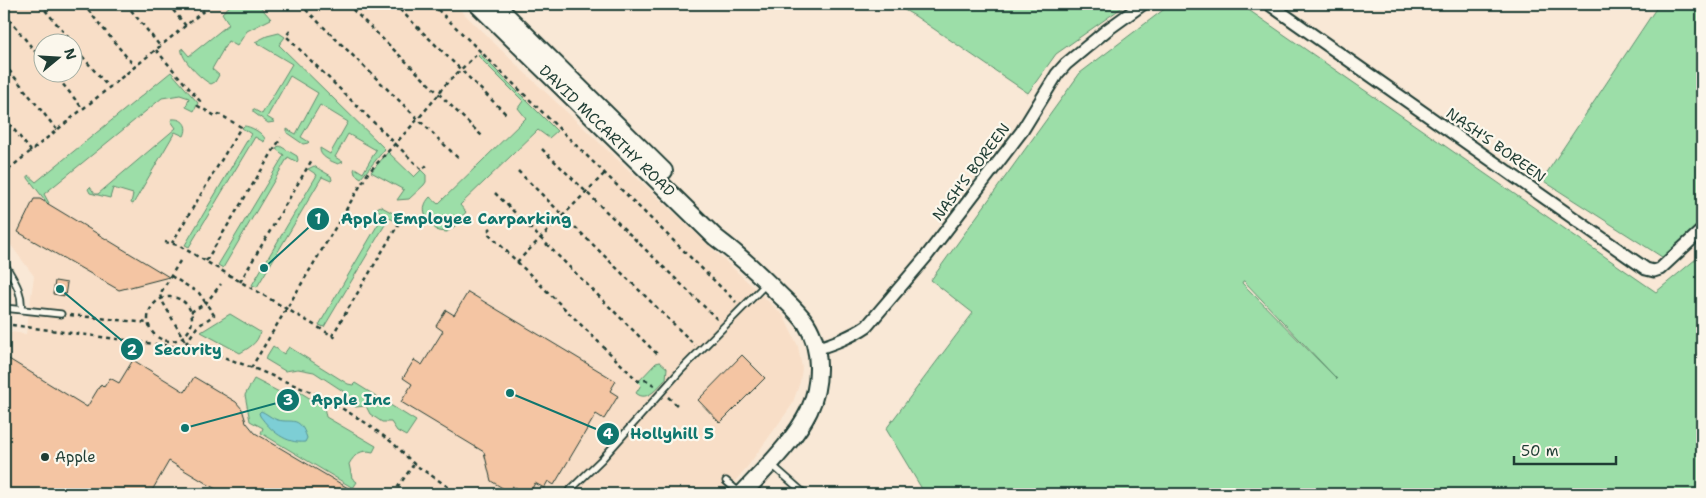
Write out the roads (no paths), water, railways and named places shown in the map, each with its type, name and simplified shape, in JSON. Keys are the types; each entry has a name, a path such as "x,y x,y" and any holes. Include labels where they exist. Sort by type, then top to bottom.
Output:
{"street":[{"name":"DAVID MCCARTHY ROAD","path":"477,4 715,237 739,255 806,323 816,348 818,377 814,399 803,421 770,463 742,494"},
{"name":"DAVID MCCARTHY ROAD","path":"495,4 722,229 739,255"},
{"name":"NASH'S BOREEN","path":"816,348 836,343 856,334 867,326 925,258 1022,131 1057,74 1066,64 1107,30 1143,4"},
{"name":"NASH'S BOREEN","path":"1269,4 1646,269 1654,271 1660,269 1702,230"}],"lane":[{"path":"4,264 20,289 21,310"},
{"path":"566,494 602,459 662,391 767,283"},
{"path":"4,289 4,308 61,314"},
{"path":"770,463 805,494"},
{"path":"726,480 742,494"}],"water":[{"path":"261,411 280,421 294,421 301,425 307,438 305,442 285,439 269,427 260,416 259,413"}],"place":[{"name":"Apple Employee Carparking","path":"264,268"},
{"name":"Security","path":"60,289"},
{"name":"Hollyhill 5","path":"510,393"},
{"name":"Apple Inc","path":"185,428"},
{"name":"Apple","path":"45,457"}]}
